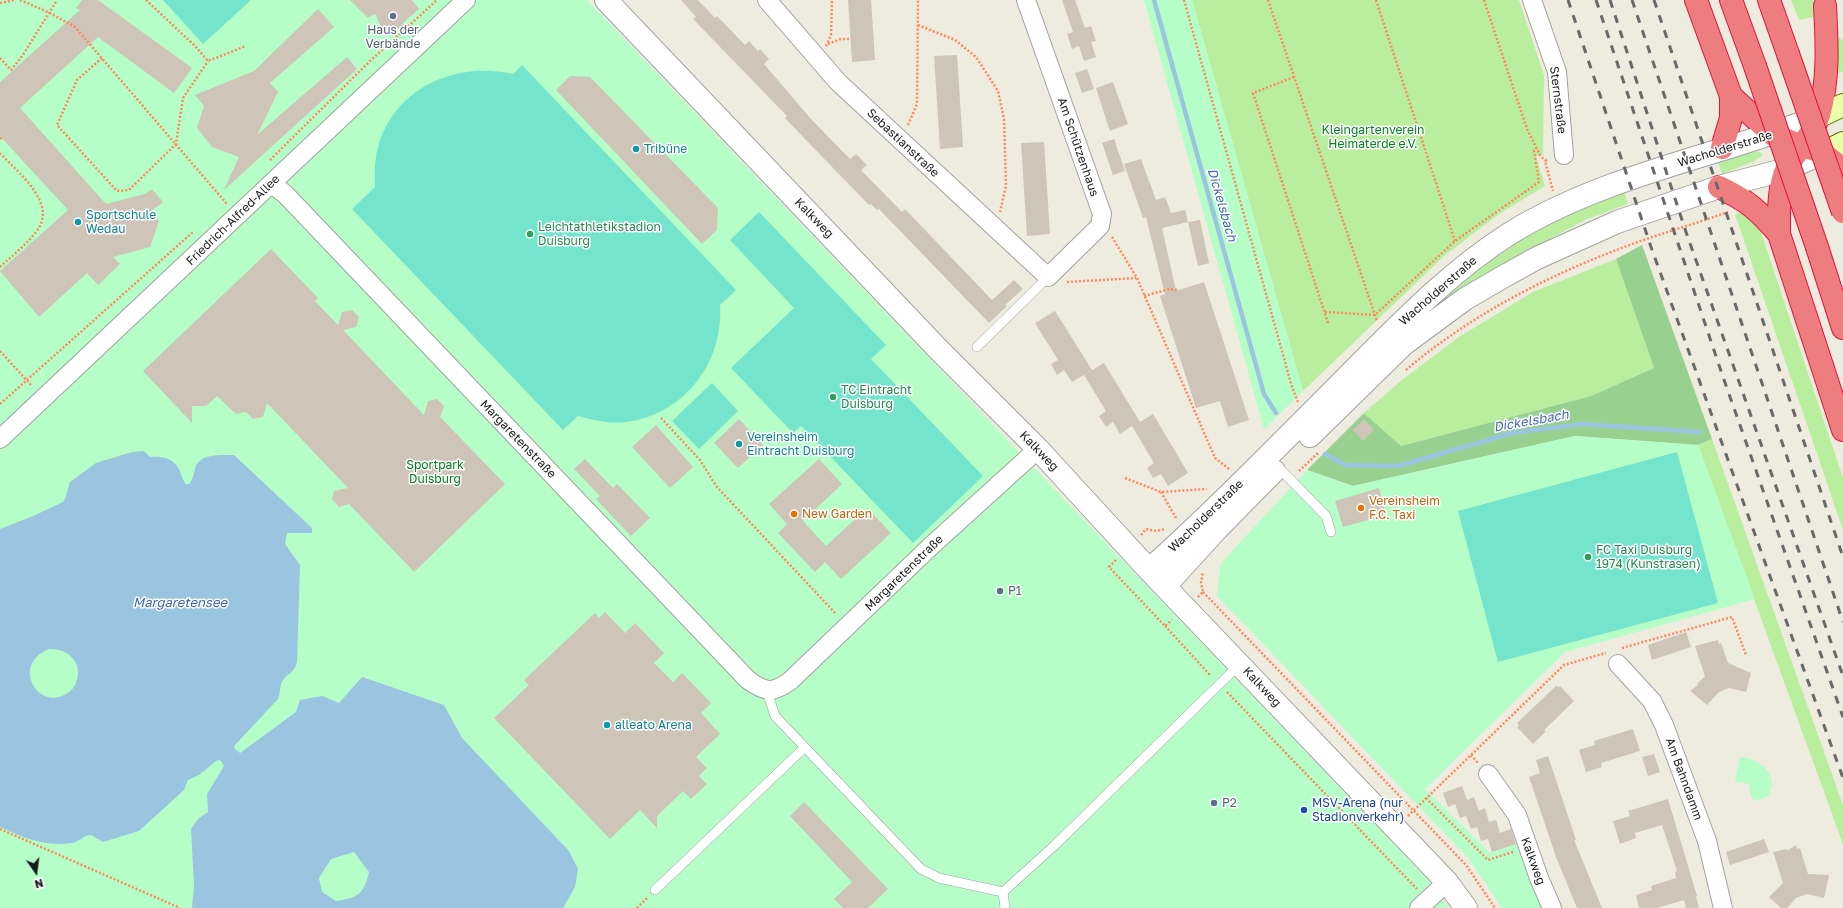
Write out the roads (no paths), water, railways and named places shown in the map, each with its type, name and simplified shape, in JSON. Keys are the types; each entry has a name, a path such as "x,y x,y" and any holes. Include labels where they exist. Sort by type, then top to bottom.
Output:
{"highway":[{"path":"1696,0 1731,96 1731,118 1722,148"},
{"path":"1731,0 1817,247 1843,328"},
{"path":"1769,0 1843,212"},
{"path":"1824,3 1836,26 1843,34"},
{"path":"1824,3 1828,61 1825,88 1818,117 1787,169 1779,210 1779,234 1843,430"},
{"path":"1731,96 1773,135 1823,154 1843,169"},
{"path":"1719,188 1743,199 1761,213 1779,234"}],"main road":[{"name":"Wacholderstraße","path":"1818,117 1843,106"},
{"name":"Wacholderstraße","path":"1823,154 1843,143"}],"street":[{"name":"Friedrich-Alfred-Allee","path":"0,440 43,400 232,210 272,184 466,0"},
{"name":"Kalkweg","path":"606,0 934,344 1038,449 1128,547 1448,882 1466,908"},
{"name":"Sebastianstraße","path":"767,0 822,50 838,82 1048,277"},
{"name":"Am Schützenhaus","path":"1026,0 1102,214 1100,226 1048,277"},
{"name":"Sternstraße","path":"1532,0 1557,72 1564,155"},
{"name":"Wacholderstraße","path":"1150,570 1277,448 1424,300 1465,264 1510,234 1558,207 1620,182 1722,148 1773,135 1818,117"},
{"name":"Wacholderstraße","path":"1165,586 1217,529 1284,474 1404,344 1465,299 1501,278 1559,248 1617,222 1719,188 1787,169 1823,154"},
{"name":"Margaretenstraße","path":"272,184 285,194 748,680 758,688 767,691 779,689 790,681 930,547 1038,449"},
{"name":"Am Bahndamm","path":"1615,655 1652,701 1664,725 1707,841 1724,908"},
{"name":"Kalkweg","path":"1488,774 1517,815 1539,878 1552,908"},
{"path":"1423,904 1448,882"}],"lane":[{"path":"977,347 1048,277"},
{"path":"1284,474 1326,516 1331,532"},
{"path":"1003,892 1055,845 1240,663"},
{"path":"767,691 775,716 920,869 939,878 1003,892"},
{"path":"655,890 804,748"},
{"path":"1003,892 1005,908"}],"water":[{"name":"Margaretensee","path":"144,451 150,457 161,457 172,461 178,468 186,484 191,482 196,466 202,459 218,455 234,455 312,528 312,533 287,533 285,544 300,565 296,666 282,682 278,699 235,745 234,748 240,753 296,712 300,700 322,696 339,703 362,677 444,705 462,738 569,851 578,869 575,887 563,908 192,908 194,885 191,829 198,819 208,812 207,794 224,766 220,760 216,761 199,775 188,780 184,790 139,831 103,842 91,835 72,843 44,843 26,838 0,827 0,529 63,502 70,482 96,463 132,452","holes":["49,649 56,649 68,654 73,658 78,669 76,683 71,691 55,698 46,696 38,691 32,684 30,674 32,665 38,656","354,852 369,872 365,885 359,894 350,898 336,901 322,892 319,878 331,859"]}],"waterway":[{"name":"Dickelsbach","path":"1154,0 1264,394 1276,413"},
{"name":"Dickelsbach","path":"1325,454 1345,465 1398,466 1512,433 1582,424 1700,432"}],"railway":[{"path":"1568,0 1651,247 1843,778"},
{"path":"1596,0 1723,377 1843,717"},
{"path":"1610,0 1686,232 1843,676"},
{"path":"1632,0 1843,622"},
{"path":"1654,0 1843,557"}],"place":[{"name":"Haus der Verbände","path":"393,16"},
{"name":"Tribüne","path":"636,149"},
{"name":"Sportschule Wedau","path":"78,222"},
{"name":"Leichtathletikstadion Duisburg","path":"530,234"},
{"name":"TC Eintracht Duisburg","path":"833,397"},
{"name":"Vereinsheim Eintracht Duisburg","path":"739,444"},
{"name":"Vereinsheim F.C. Taxi","path":"1361,508"},
{"name":"New Garden","path":"794,514"},
{"name":"FC Taxi Duisburg 1974 (Kunstrasen)","path":"1588,557"},
{"name":"P1","path":"1000,591"},
{"name":"alleato Arena","path":"607,725"},
{"name":"P2","path":"1214,803"},
{"name":"MSV-Arena (nur Stadionverkehr)","path":"1304,810"}],"park label":[{"name":"Kleingartenverein Heimaterde e.V.","path":"1373,137"},
{"name":"Sportpark Duisburg","path":"435,472"}]}
